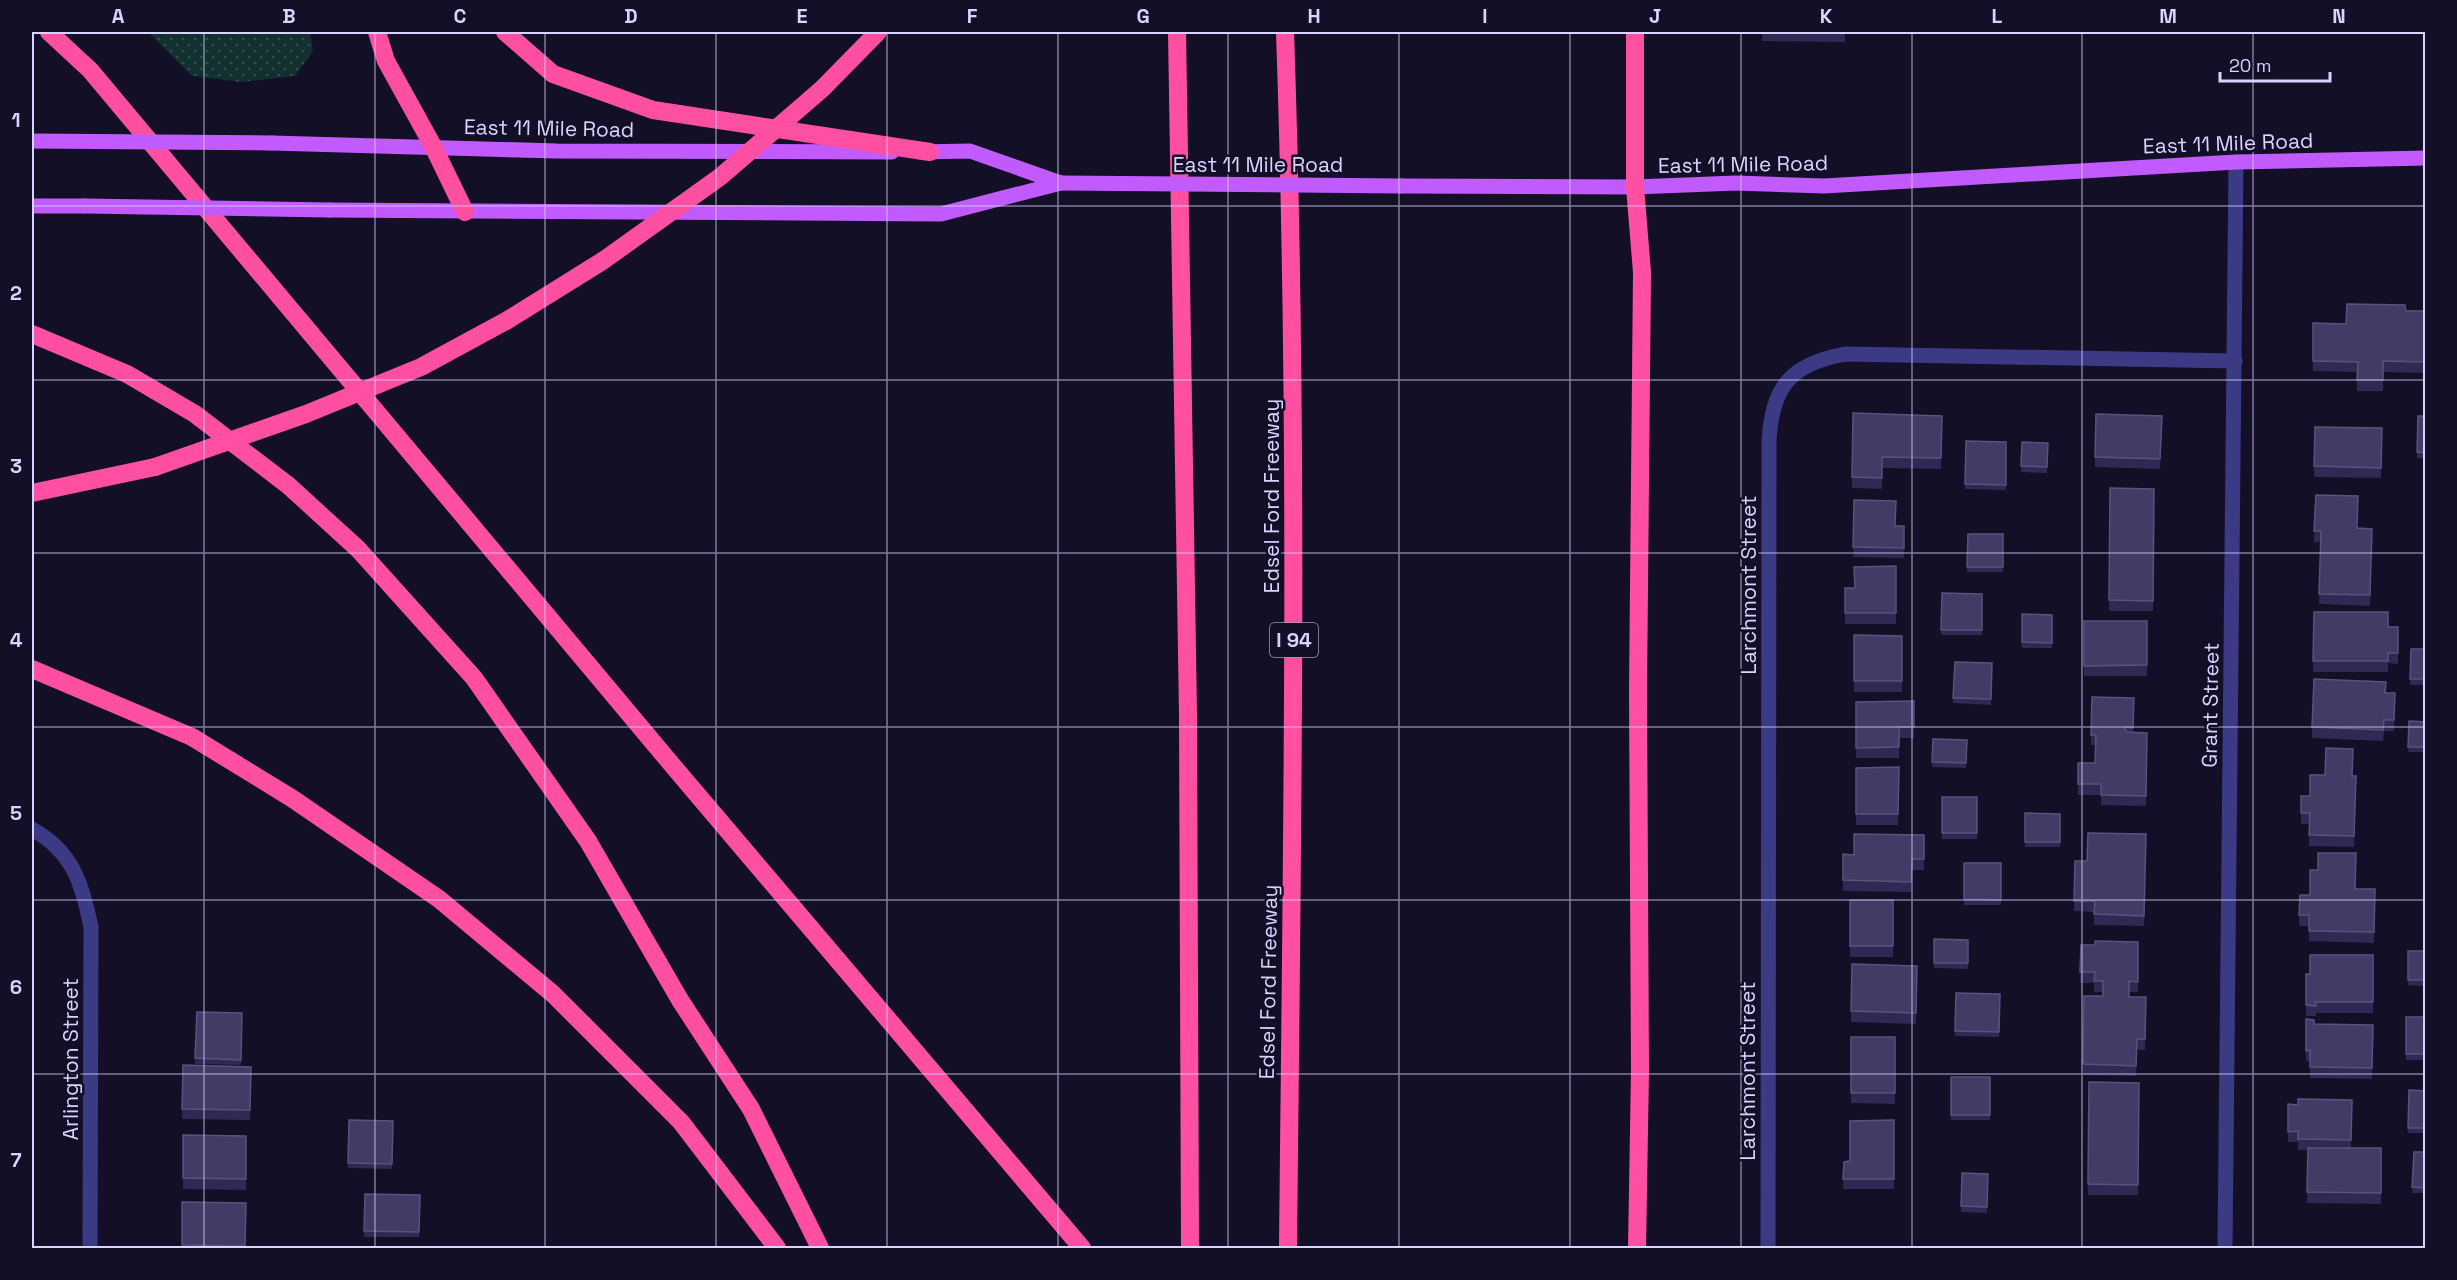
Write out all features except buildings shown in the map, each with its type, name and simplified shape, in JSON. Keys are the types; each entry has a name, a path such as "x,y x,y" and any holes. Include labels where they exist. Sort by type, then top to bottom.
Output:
{"highway":[{"path":"49,32 90,70 673,766 1082,1248"},
{"path":"377,32 386,61 433,146 465,212"},
{"path":"505,32 553,74 653,110 930,153"},
{"path":"32,493 155,467 306,414 410,372 506,321 604,260 720,177 822,88 878,32"},
{"path":"1177,32 1188,714 1191,1248"},
{"name":"Edsel Ford Freeway","path":"1285,32 1292,229 1294,616 1287,1248"},
{"path":"1635,32 1635,187 1642,272 1638,679 1640,1071 1637,1248"},
{"path":"32,334 55,342 136,380 195,414 289,486 358,549 474,678 588,841 680,1000 751,1109 820,1248"},
{"path":"32,669 192,737 293,799 439,899 554,994 681,1122 777,1248"}],"main road":[{"name":"East 11 Mile Road","path":"32,141 433,146 557,151 970,152 1061,183"},
{"name":"East 11 Mile Road","path":"32,206 465,212 941,214 1061,183 1635,187 1736,183 1824,186 2236,162 2426,158"}],"street":[{"name":"Grant Street","path":"2224,1248 2236,162"},
{"name":"Larchmont Street","path":"1768,1248 1769,441 1770,420 1776,398 1789,377 1801,368 1828,357 1845,354 2235,362"},
{"name":"Arlington Street","path":"32,829 50,839 63,853 76,873 84,893 91,927 90,1248"}],"green space":[{"path":"148,32 310,32 313,51 295,76 241,82 192,76"}]}
